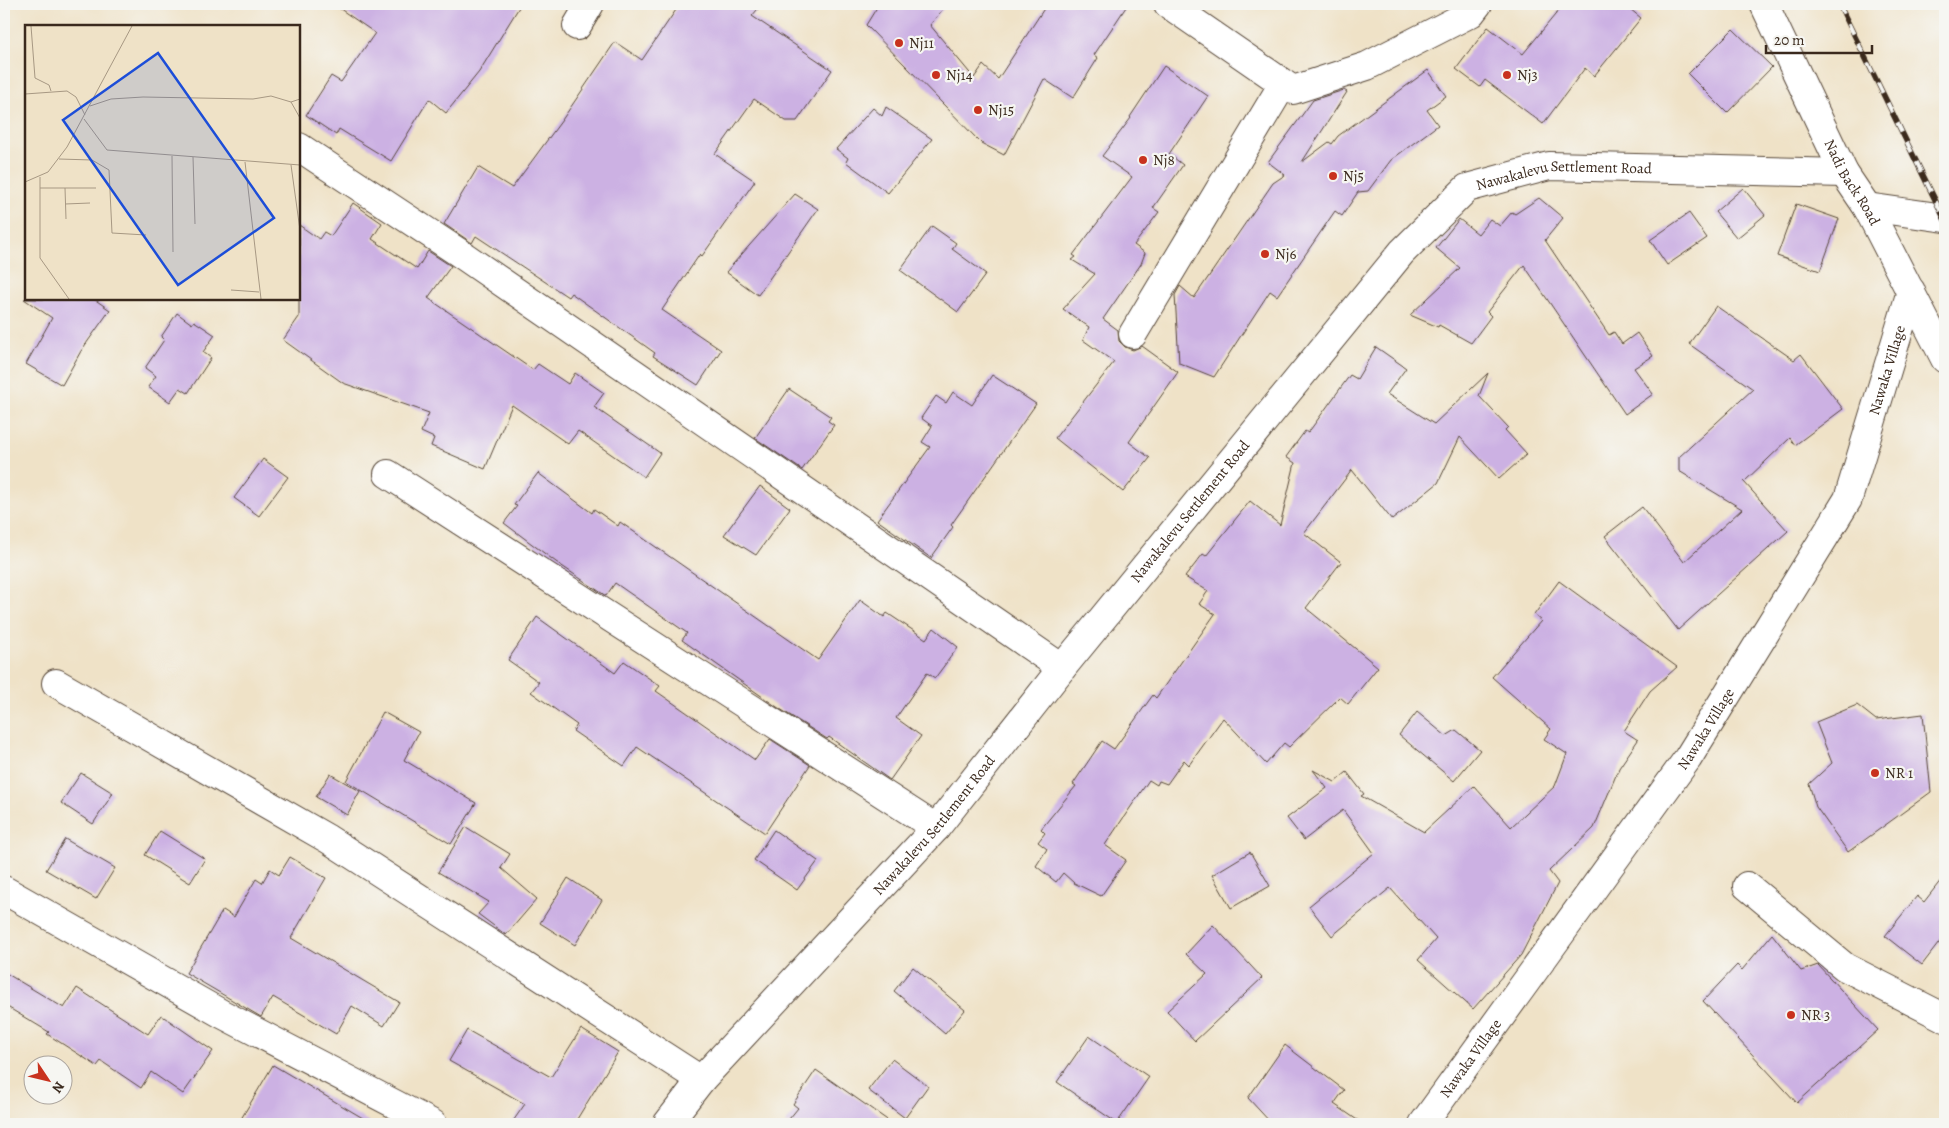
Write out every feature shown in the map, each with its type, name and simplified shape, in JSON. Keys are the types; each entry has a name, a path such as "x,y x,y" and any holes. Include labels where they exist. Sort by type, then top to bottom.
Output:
{"main road":[{"path":"1168,4 1293,90 1367,66 1471,13 1478,4"},
{"name":"Nadi Back Road","path":"1764,4 1844,173 1867,207 1945,359"},
{"path":"1133,334 1283,84"},
{"path":"300,148 458,252 1062,668"},
{"name":"Nawakalevu Settlement Road","path":"667,1124 701,1080 936,828 1062,668 1402,252 1467,188 1549,166 1844,173"},
{"path":"1867,207 1945,218"},
{"name":"Nawaka Village","path":"1423,1124 1688,758 1848,499 1911,291"},
{"path":"388,474 936,828"},
{"path":"56,684 328,839 701,1080"},
{"path":"1747,886 1845,967 1945,1018"},
{"path":"4,890 222,1014 433,1124"}],"building":[{"path":"333,4 521,4 479,72 446,113 429,99 391,161 339,129 336,135 306,115 331,76 341,82 375,33"},
{"path":"680,4 762,4 752,16 832,70 797,121 786,121 754,99 715,154 755,181 702,256 700,254 662,310 721,350 698,385 653,356 655,353 571,293 568,297 476,236 472,243 444,224 478,167 512,188 562,120 615,42 642,60"},
{"path":"879,4 947,4 930,25 974,78 983,65 998,79 1047,4 1128,4 1094,55 1098,58 1073,98 1044,79 1004,155 981,143 866,25"},
{"path":"1564,4 1624,4 1641,18 1594,76 1585,68 1543,124 1485,80 1480,87 1456,69 1488,27 1523,54"},
{"path":"1733,29 1772,67 1727,113 1688,74"},
{"path":"1164,66 1208,96 1169,154 1183,165 1153,208 1159,212 1134,245 1145,253 1141,264 1103,319 1118,330 1119,341 1125,347 1133,350 1142,346 1178,372 1129,442 1150,458 1123,492 1055,438 1114,362 1083,340 1089,327 1063,309 1095,274 1072,260 1076,257 1073,255 1132,177 1102,156 1131,118"},
{"path":"1428,70 1446,96 1427,110 1438,125 1391,160 1368,191 1358,192 1342,216 1335,211 1277,296 1270,291 1214,377 1179,363 1175,295 1180,286 1194,298 1273,183 1285,175 1268,162 1313,100 1344,90 1347,92 1302,162 1329,142 1332,144 1338,136"},
{"path":"886,107 932,139 888,193 846,162 848,158 836,149 873,108 882,116"},
{"path":"1743,188 1765,215 1737,238 1715,212"},
{"path":"795,194 818,209 758,295 726,272"},
{"path":"1539,198 1563,218 1545,240 1609,335 1614,332 1622,344 1637,333 1653,356 1634,368 1653,394 1625,414 1524,265 1487,312 1491,316 1471,343 1439,325 1438,327 1410,315 1460,268 1436,248 1459,219 1478,234 1490,219 1500,226 1512,212 1515,214"},
{"path":"353,203 382,223 372,239 417,269 428,251 451,266 428,298 533,370 538,364 568,384 575,373 604,393 594,407 660,453 644,477 578,431 568,444 512,405 485,469 431,446 434,438 421,432 429,413 343,383 283,340 299,317 300,226 319,239 324,232 331,236"},
{"path":"1796,204 1839,219 1820,271 1777,256"},
{"path":"1689,213 1707,238 1667,265 1650,240"},
{"path":"932,226 956,243 952,249 986,274 958,312 900,270"},
{"path":"25,300 95,300 110,310 81,351 62,385 26,364 52,318"},
{"path":"1716,306 1794,360 1801,354 1843,409 1795,445 1790,438 1744,482 1788,531 1678,630 1605,536 1642,507 1684,562 1742,509 1679,471 1679,457 1753,389 1689,344"},
{"path":"177,313 192,324 194,321 215,335 203,352 211,358 188,393 180,388 170,402 148,387 156,376 145,368 164,340 161,337"},
{"path":"1376,347 1406,368 1387,394 1434,424 1488,373 1479,396 1508,427 1505,430 1527,454 1499,479 1460,437 1438,483 1392,520 1352,470 1304,533 1341,562 1306,608 1378,667 1348,704 1340,697 1289,747 1284,743 1266,764 1223,718 1189,765 1184,760 1167,784 1159,781 1157,785 1149,780 1105,845 1126,860 1101,896 1074,883 1063,873 1056,882 1036,866 1047,849 1038,842 1045,833 1041,829 1076,786 1073,784 1102,741 1114,749 1153,695 1156,698 1215,614 1199,604 1208,591 1185,577 1203,554 1206,556 1250,501 1280,525 1295,463 1286,457 1305,431 1308,433 1350,375 1357,379"},
{"path":"992,375 1036,404 951,525 953,527 931,558 877,520 930,447 922,442 932,426 921,418 936,396 946,403 953,392 972,405"},
{"path":"789,389 831,417 828,421 834,425 802,470 755,438"},
{"path":"263,459 288,477 259,516 234,498"},
{"path":"538,473 592,513 594,509 618,526 620,522 818,660 860,600 884,617 887,613 926,639 934,628 958,647 935,678 927,673 896,718 921,736 890,780 829,737 827,739 777,707 682,640 687,633 615,583 606,596 504,523 517,506 514,505"},
{"path":"760,486 790,508 756,555 724,535"},
{"path":"1559,581 1677,667 1650,691 1624,731 1638,740 1619,768 1594,828 1549,871 1558,883 1521,955 1473,1009 1418,960 1436,939 1390,888 1332,936 1309,906 1374,853 1343,810 1304,840 1287,818 1327,788 1313,770 1335,782 1347,772 1364,794 1361,796 1424,832 1474,786 1511,827 1555,786 1567,754 1544,739 1551,729 1492,677 1541,621 1534,615"},
{"path":"537,617 615,673 624,661 660,686 656,691 755,760 770,739 810,765 765,833 637,747 624,766 573,731 577,725 531,692 539,682 508,660"},
{"name":"NR 1","path":"1857,705 1876,720 1923,714 1931,792 1848,852 1816,807 1809,784 1832,763 1816,722"},
{"path":"383,712 419,732 404,760 476,803 451,844 346,781"},
{"path":"1417,712 1446,736 1456,730 1480,750 1454,781 1399,735"},
{"path":"81,773 113,793 93,824 61,803"},
{"path":"330,774 360,791 347,815 316,797"},
{"path":"466,827 510,854 501,868 537,899 506,935 478,914 489,902 438,872"},
{"path":"774,830 818,861 797,890 754,860"},
{"path":"160,831 205,859 190,883 145,855"},
{"path":"65,839 115,868 96,899 46,870"},
{"path":"1250,852 1270,886 1231,908 1212,875"},
{"path":"290,857 326,878 291,938 399,1002 384,1026 352,1006 336,1034 273,997 261,1017 186,973 223,910 234,917 256,879 262,883 270,869 279,875"},
{"path":"1945,875 1945,935 1922,965 1885,936 1917,896 1924,902"},
{"path":"568,878 602,900 575,945 540,923"},
{"path":"1213,925 1262,978 1195,1041 1167,1011 1207,974 1186,954"},
{"name":"NR 3","path":"1772,934 1801,971 1818,965 1878,1030 1797,1103 1703,1001 1737,965 1742,970"},
{"path":"913,967 965,1010 945,1034 894,991"},
{"path":"4,972 64,1008 77,988 148,1034 161,1015 213,1051 183,1094 151,1072 141,1088 101,1061 97,1066 47,1034 49,1032 4,1005"},
{"path":"581,1029 618,1052 574,1124 511,1124 525,1104 449,1061 467,1030 551,1077"},
{"path":"1089,1036 1149,1077 1117,1123 1057,1082"},
{"path":"1285,1045 1344,1090 1334,1104 1363,1124 1272,1124 1248,1098"},
{"path":"892,1059 928,1086 905,1118 868,1090"},
{"path":"273,1065 373,1124 238,1124"},
{"path":"816,1070 893,1124 785,1124 798,1108 793,1104"}],"railway":[{"path":"1839,4 1945,220"}],"place":[{"name":"Nj11","path":"899,43"},
{"name":"Nj14","path":"936,75"},
{"name":"Nj3","path":"1507,75"},
{"name":"Nj15","path":"978,110"},
{"name":"Nj8","path":"1143,160"},
{"name":"Nj5","path":"1333,176"},
{"name":"Nj6","path":"1265,254"},
{"name":"NR 1","path":"1875,773"},
{"name":"NR 3","path":"1791,1015"}]}
